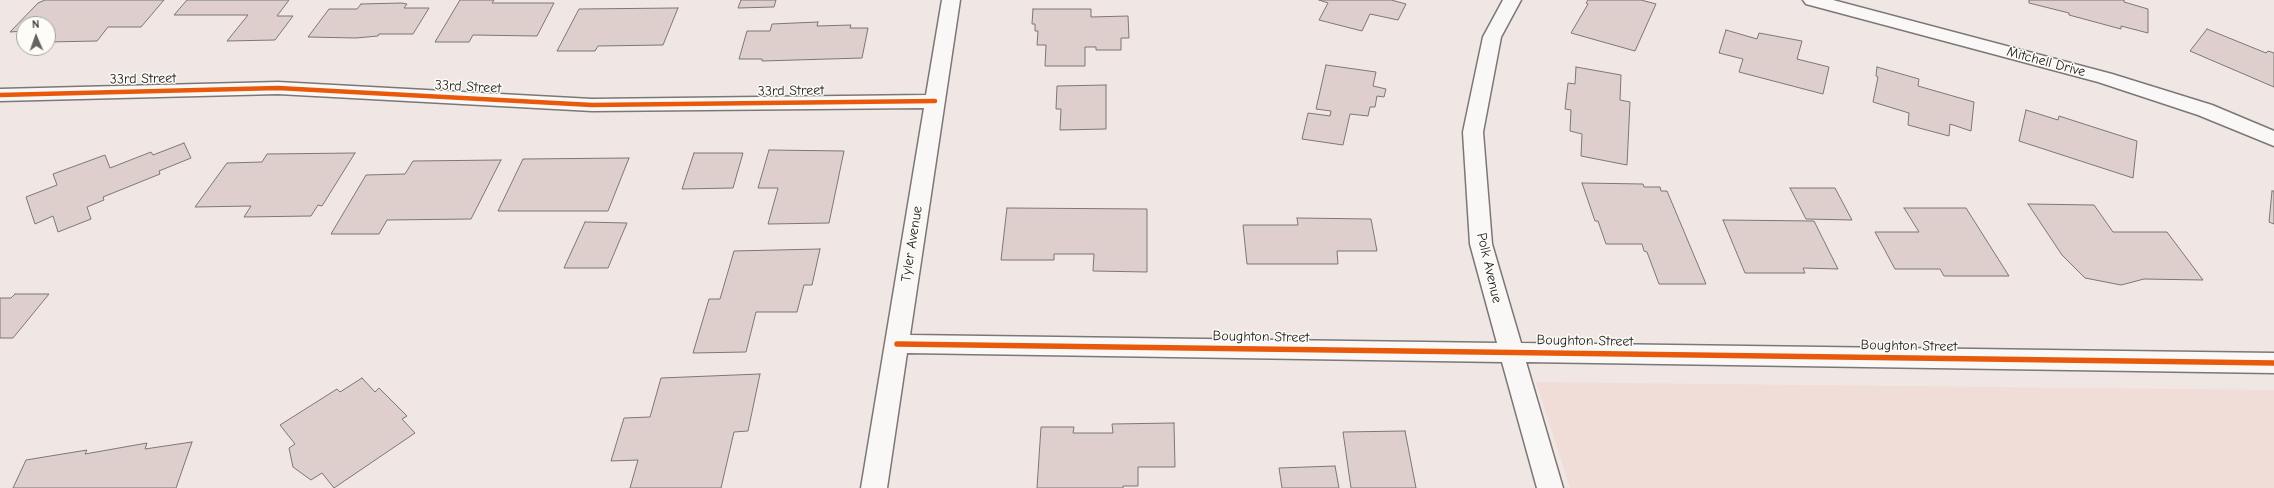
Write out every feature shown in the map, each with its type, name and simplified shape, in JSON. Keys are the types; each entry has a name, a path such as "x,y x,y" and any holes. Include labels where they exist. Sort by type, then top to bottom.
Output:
{"street":[{"name":"Tyler Avenue","path":"874,488 951,0"},
{"name":"Polk Avenue","path":"1512,0 1492,37 1473,132 1481,244 1550,488"},
{"name":"Mitchell Drive","path":"1812,0 2106,78 2205,110 2274,139"},
{"name":"33rd Street","path":"0,95 278,88 592,105 935,101"},
{"name":"Boughton Street","path":"897,344 2274,363"}],"shaded area":[{"path":"1536,382 2274,390 2274,488 1570,488"}],"building":[{"path":"45,0 164,0 141,27 108,27 97,41 56,42 56,16 25,16 38,3"},
{"path":"187,0 289,0 277,16 293,16 275,40 227,41 248,15 174,15"},
{"path":"460,0 494,0 492,3 554,3 537,36 473,35 469,42 435,42"},
{"path":"741,0 776,0 774,7 738,8"},
{"path":"1319,0 1391,0 1406,4 1398,20 1370,14 1362,31 1319,20 1328,3"},
{"path":"1588,0 1641,0 1656,4 1635,51 1571,33 1588,4 1586,3"},
{"path":"2029,0 2124,0 2124,2 2148,9 2148,33 2121,26 2121,29 2069,15 2069,13 2029,3"},
{"path":"401,3 407,4 404,8 429,8 413,34 379,34 378,36 356,38 308,37 329,9 357,9 361,4"},
{"path":"678,8 663,45 598,46 595,51 557,51 579,9"},
{"path":"1033,9 1091,9 1091,17 1128,16 1129,38 1121,38 1121,50 1096,50 1096,47 1085,47 1085,66 1045,66 1046,45 1037,45 1038,31 1035,31 1035,24 1032,24"},
{"path":"818,22 817,26 851,25 850,28 868,28 862,58 762,61 762,59 739,59 747,31 770,31 772,24"},
{"path":"16,26 16,32 10,32"},
{"path":"2207,29 2266,53 2268,51 2274,53 2274,87 2190,51"},
{"path":"1726,30 1757,39 1759,33 1802,41 1797,59 1829,67 1823,94 1739,72 1743,59 1719,53"},
{"path":"1326,65 1376,72 1373,86 1386,89 1384,97 1377,96 1375,107 1370,107 1368,116 1350,114 1343,145 1302,139 1308,113 1330,116 1331,111 1316,109"},
{"path":"1576,67 1621,75 1620,100 1630,102 1627,165 1581,156 1582,134 1570,131 1571,110 1565,109 1568,83 1575,84"},
{"path":"1877,67 1919,79 1918,86 1974,102 1971,131 1950,124 1949,136 1908,125 1909,113 1873,102 1878,77 1876,76"},
{"path":"1106,85 1106,129 1060,130 1061,109 1056,109 1057,86"},
{"path":"2026,110 2058,120 2059,116 2137,141 2133,178 2019,141"},
{"path":"184,143 191,158 159,171 160,174 103,197 104,200 87,207 91,219 58,232 53,216 35,224 26,197 57,185 53,174 105,155 110,168 151,152 153,155"},
{"path":"769,150 844,151 829,223 768,224 778,188 758,188"},
{"path":"355,153 322,206 318,205 311,216 244,217 251,206 195,207 227,163 262,162 267,154"},
{"path":"694,153 743,153 733,188 682,189"},
{"path":"629,158 608,211 498,211 523,159"},
{"path":"501,160 471,219 387,220 379,234 331,234 366,175 405,174 413,161"},
{"path":"1582,183 1643,184 1644,187 1660,187 1661,191 1667,191 1706,284 1659,284 1647,252 1644,251 1642,244 1606,244 1598,221 1595,221"},
{"path":"1790,188 1835,188 1852,220 1806,219"},
{"path":"2272,191 2274,191 2274,224 2269,222"},
{"path":"2028,204 2094,205 2113,232 2167,232 2203,280 2144,279 2121,285 2085,278 2062,255"},
{"path":"1007,208 1147,209 1147,272 1093,271 1094,254 1054,254 1054,260 1001,260"},
{"path":"1904,208 1966,208 2009,276 1944,276 1940,269 1895,269 1875,232 1919,232"},
{"path":"1297,218 1371,219 1377,251 1337,251 1338,264 1247,264 1243,225 1298,225"},
{"path":"1723,220 1814,221 1838,269 1803,268 1805,273 1745,273"},
{"path":"585,222 627,223 608,268 564,268"},
{"path":"820,249 812,285 804,285 797,312 756,312 746,352 693,353 709,299 720,299 734,251"},
{"path":"15,294 49,294 13,338 0,338 0,298 11,298"},
{"path":"760,374 748,431 734,432 721,488 630,488 638,460 611,461 624,418 650,417 661,378"},
{"path":"362,378 375,392 379,388 407,416 402,419 415,433 334,488 322,473 311,480 293,467 289,448 295,444 280,425 337,389 340,392"},
{"path":"1174,423 1175,467 1138,467 1138,486 1123,486 1123,488 1037,488 1041,427 1074,427 1073,433 1113,433 1112,424"},
{"path":"1405,431 1416,488 1351,488 1343,432"},
{"path":"192,442 176,488 13,488 26,460 87,450 85,454 147,443 145,449"},
{"path":"1335,466 1339,488 1282,488 1279,468"}],"cycle path":[{"path":"0,95 278,88 592,105 935,101"},
{"path":"897,344 2274,363"}]}
